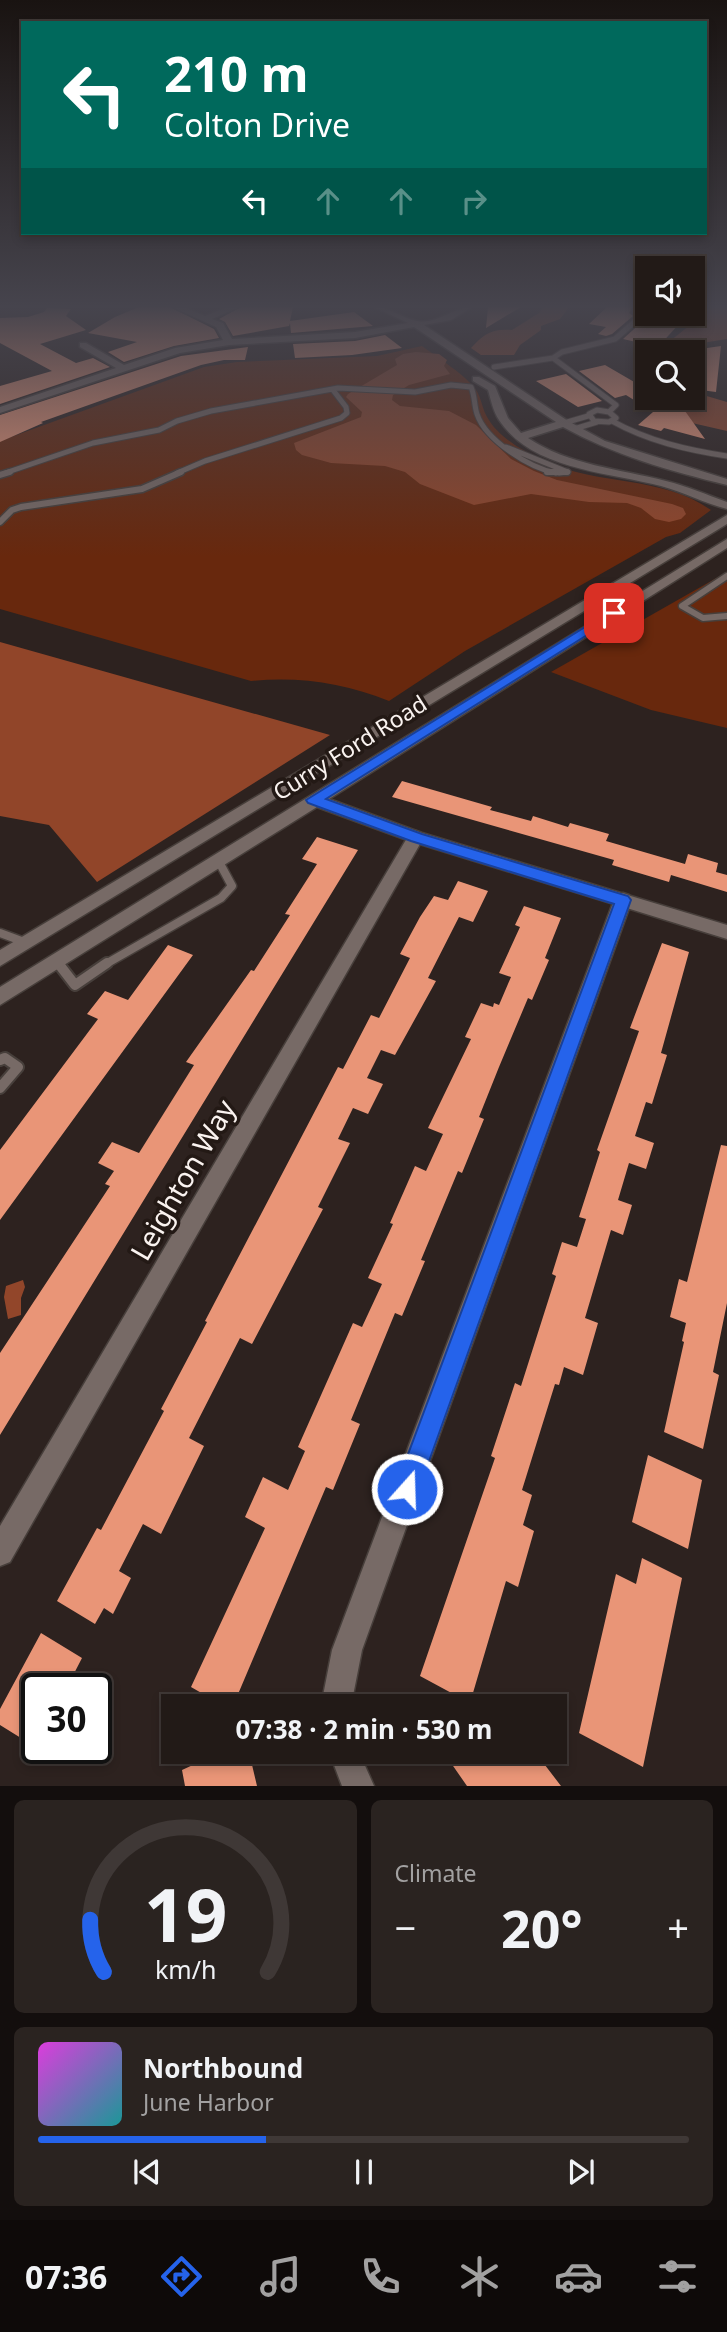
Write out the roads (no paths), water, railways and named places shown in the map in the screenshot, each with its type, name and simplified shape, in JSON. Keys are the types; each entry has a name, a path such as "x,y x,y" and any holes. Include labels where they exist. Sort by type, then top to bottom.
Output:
{"street":[{"path":"0,410 58,390"},
{"path":"493,390 503,419 534,445 555,456 581,466 668,485 727,506"},
{"path":"512,390 569,426 633,455 727,482"},
{"path":"522,436 569,426"},
{"path":"534,445 569,426"},
{"name":"Curry Ford Road","path":"0,959 727,519"},
{"name":"Curry Ford Road","path":"0,997 727,543"},
{"path":"549,626 537,644 331,771 318,785 314,800 416,837 727,932"},
{"path":"0,989 14,976 274,813 278,806 273,793"},
{"name":"Leighton Way","path":"0,1552 416,837"},
{"path":"338,1694 347,1650 623,900"},
{"path":"349,1764 358,1786"}],"lane":[{"path":"0,475 93,443 159,430 177,421 211,411 331,390"},
{"path":"0,522 12,510 21,507 142,489 205,461 341,418 347,413 346,407 333,390"},
{"path":"383,390 418,390"},
{"path":"472,390 478,419 506,447 537,469 558,475 568,472 506,447"},
{"path":"599,390 616,405 609,412"},
{"path":"569,426 597,410 616,416 612,421"},
{"path":"588,416 597,422"},
{"path":"569,426 612,421 629,432 661,443 727,456"},
{"path":"727,587 724,578 682,606 703,618 718,619 727,616"},
{"path":"57,961 75,985 118,955 221,898 232,886 218,860"},
{"path":"0,933 27,943"},
{"path":"0,1060 5,1058 18,1067 0,1088"}]}
